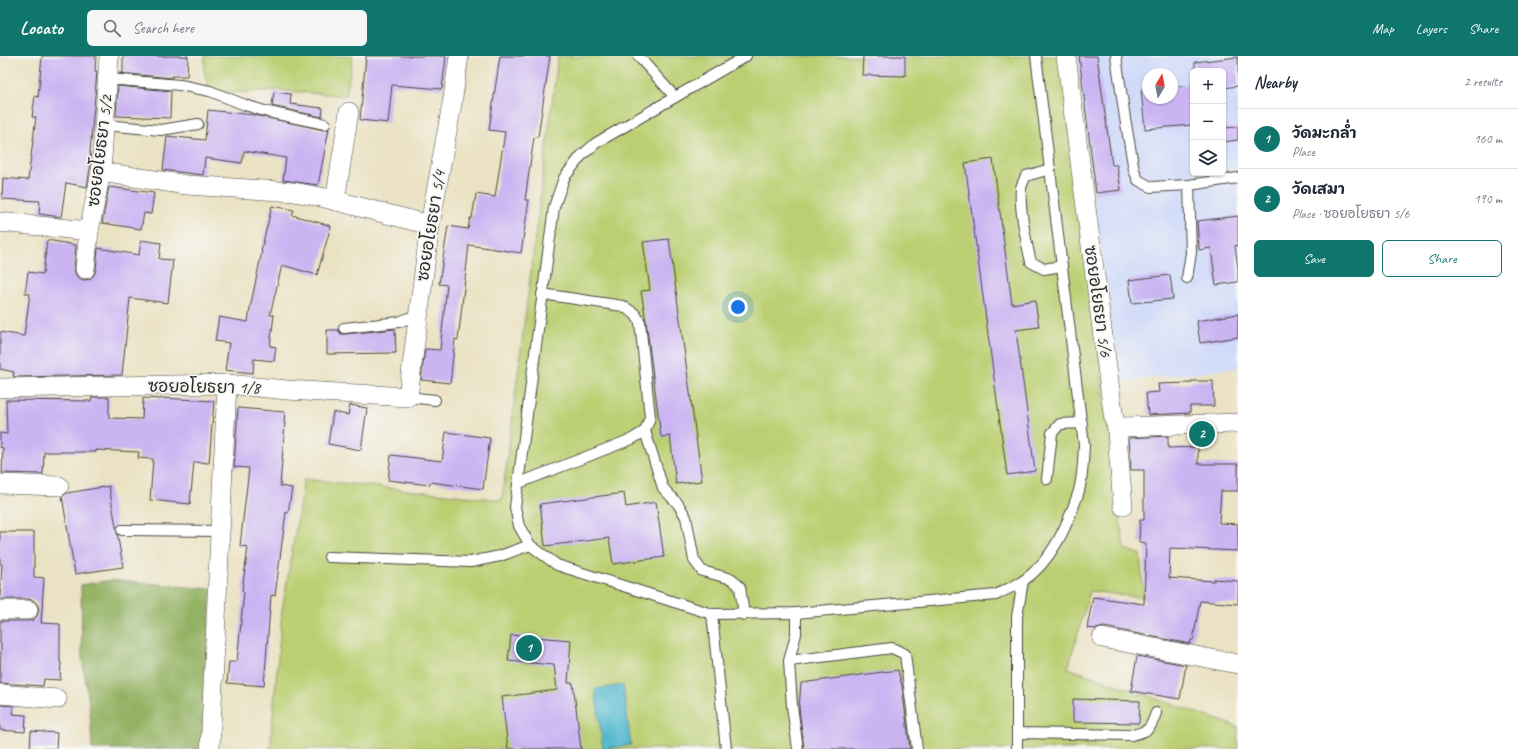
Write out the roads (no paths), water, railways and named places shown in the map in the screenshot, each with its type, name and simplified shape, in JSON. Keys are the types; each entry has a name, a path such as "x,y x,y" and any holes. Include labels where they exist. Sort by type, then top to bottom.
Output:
{"street":[{"name":"ซอยอโยธยา 5/2","path":"85,269 89,231 101,172 109,56"},
{"name":"ซอยอโยธยา 5/4","path":"408,397 430,225 452,104 459,56"},
{"name":"ซอยอโยธยา 5/6","path":"1066,56 1114,420 1117,426 1123,506"},
{"path":"336,200 349,112"},
{"path":"101,172 187,185 294,192 336,200 430,225"},
{"path":"0,222 89,231"},
{"path":"210,749 227,384"},
{"name":"ซอยอโยธยา 1/8","path":"0,388 227,384 287,390 408,397"},
{"path":"1117,426 1238,423"},
{"path":"0,484 60,486"},
{"path":"0,610 28,610"},
{"path":"1102,638 1238,664"},
{"path":"0,694 57,699"}],"lane":[{"path":"638,56 675,97"},
{"path":"746,56 596,143 581,156 564,178 554,207 515,507 519,526 530,545 557,565 712,614 744,615 796,613 996,595 1023,581 1044,562 1060,537 1078,493 1083,466 1084,445 1036,56"},
{"path":"1116,56 1126,125 1134,170 1138,180 1151,186 1189,185 1238,178"},
{"path":"108,79 180,85 210,91 268,112 325,124"},
{"path":"104,125 160,130 198,124"},
{"path":"1050,169 1026,176 1021,186 1026,244 1031,262 1044,269 1062,266"},
{"path":"1187,278 1191,253 1189,185"},
{"path":"542,294 624,306 635,314 640,322 650,417 645,431 663,488 678,504 686,517 694,560 702,571 732,579 740,587 744,615"},
{"path":"344,328 399,322 418,314"},
{"path":"408,397 435,400"},
{"path":"1047,479 1052,433 1060,424 1082,423"},
{"path":"519,483 632,439 645,431"},
{"path":"122,530 220,531"},
{"path":"329,557 471,562 500,556 530,545"},
{"path":"1017,749 1017,617 1023,581"},
{"path":"796,613 796,634 789,661 792,706 798,749"},
{"path":"712,614 726,749"},
{"path":"789,661 892,648 905,654 917,749"},
{"path":"1017,733 1132,735 1144,732 1151,727 1156,713"}],"water":[{"path":"623,685 631,745 603,749 595,689"}],"place":[{"name":"วัดเสมา","path":"1202,434"},
{"name":"วัดมะกล่ำ","path":"529,648"}]}
